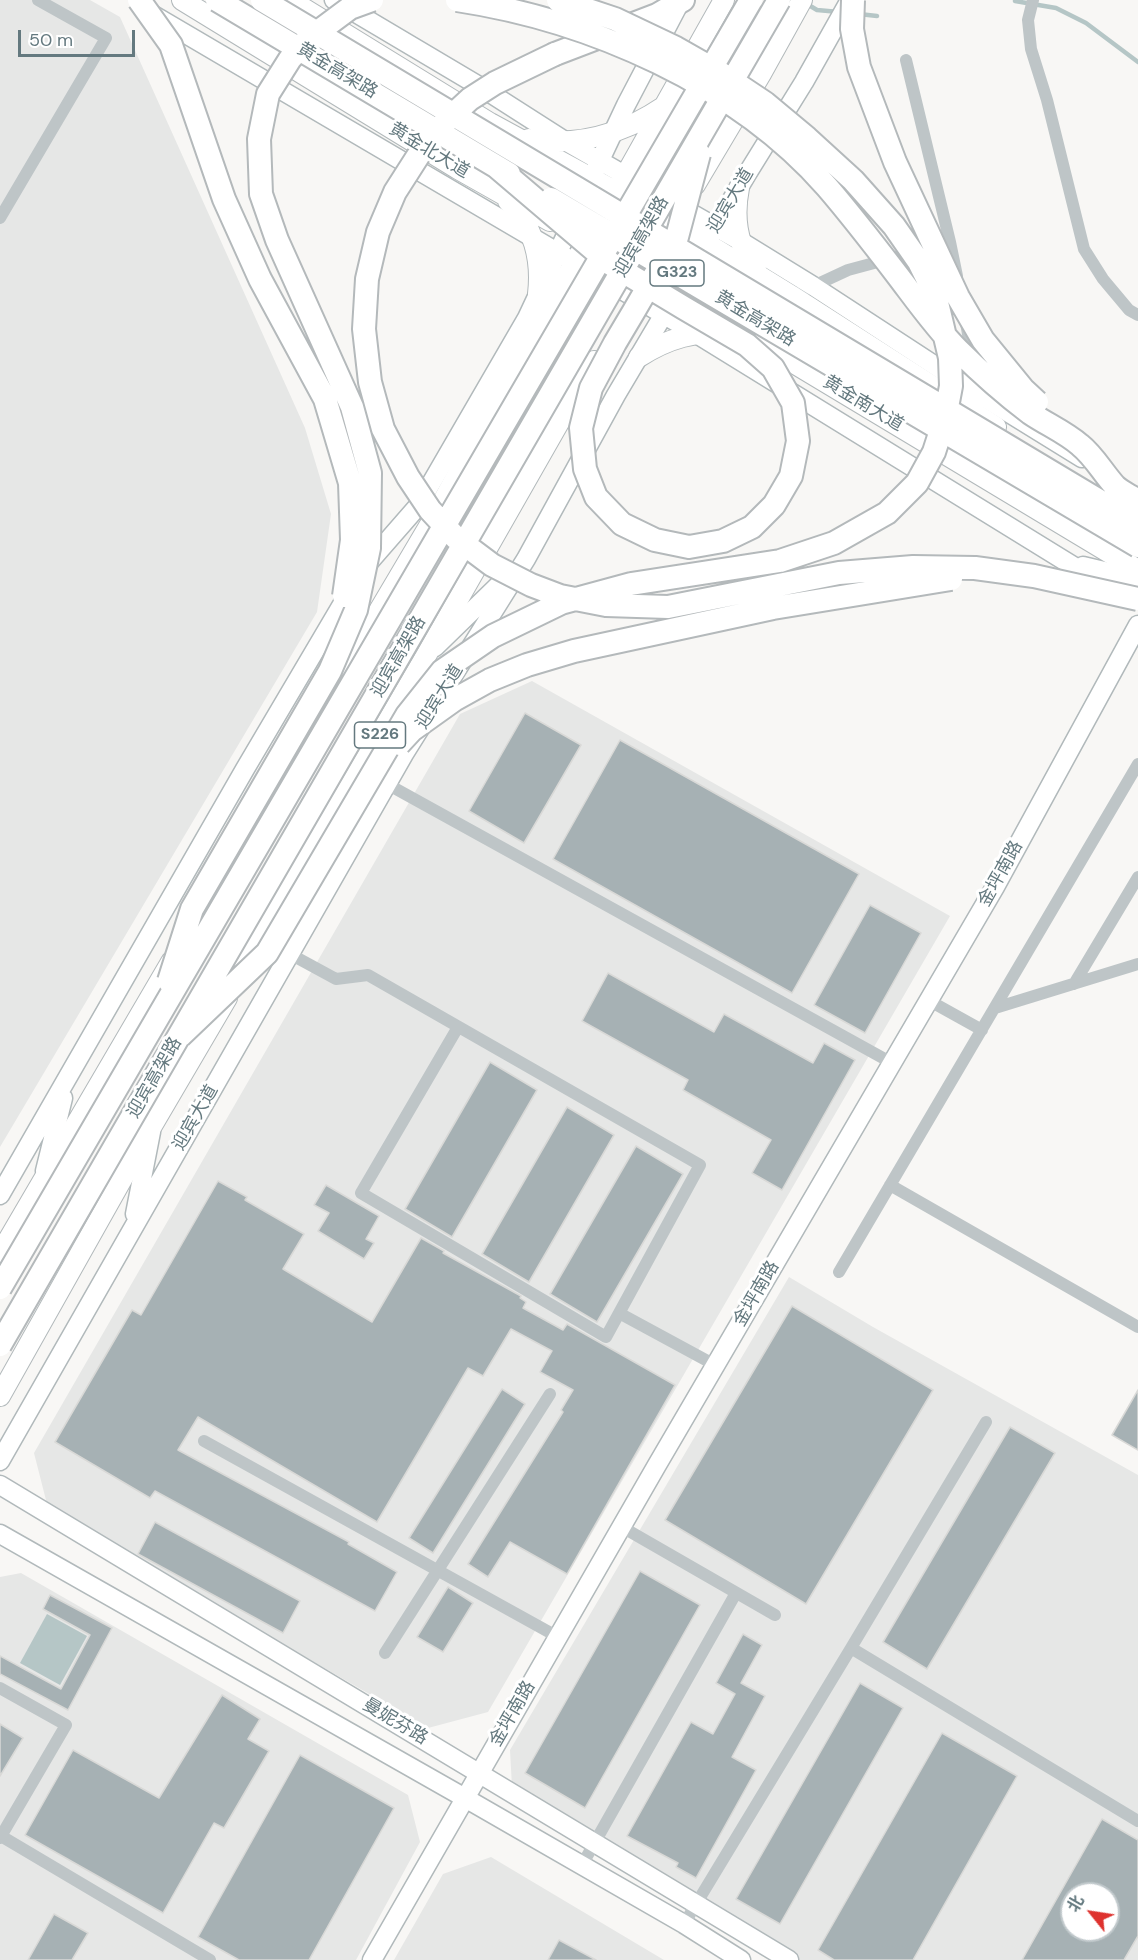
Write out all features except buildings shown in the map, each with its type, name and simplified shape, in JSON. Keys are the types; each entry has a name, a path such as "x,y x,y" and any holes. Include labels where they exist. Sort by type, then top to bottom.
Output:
{"highway":[{"path":"139,0 171,45 224,199 260,279 325,399 350,483 352,540 347,585 330,671"},
{"name":"黄金高架路","path":"217,0 494,177 1138,546"},
{"name":"黄金高架路","path":"261,0 1138,524"},
{"path":"156,1022 192,909 330,671 356,610 369,548 370,473 352,407 277,240 261,194 259,139 268,94 290,59 307,40 350,8 372,0"},
{"path":"457,0 499,6 554,21 608,40 670,68 712,92 752,120 793,154 825,185 957,349 1031,413 1081,445"},
{"path":"379,780 407,715 442,671 493,636 561,603 631,584 780,561 834,543 887,513 917,483 934,452 945,418 951,386 950,358 935,294 919,262 894,226 853,180 765,103 720,73 676,48 615,19 558,0"},
{"path":"682,0 657,15 555,54 495,83 470,99 445,122 418,156 395,192 378,232 367,279 364,329 370,382 383,429 408,477 430,510 456,538 492,565 550,592 606,605 668,607 839,573 913,567 975,568 1034,576 1138,599"},
{"name":"迎宾高架路","path":"0,1288 751,0"},
{"name":"迎宾高架路","path":"0,1345 779,0"},
{"path":"851,0 852,29 859,67 895,162 958,297 983,340 1023,388 1081,445 1117,488 1138,499"},
{"path":"494,177 611,264 648,286 657,291 684,308 747,345 773,368 793,403 798,441 791,476 774,505 752,527 723,542 689,547 655,540 622,524 596,497 585,469 582,428 591,388 615,343 640,302 645,293 650,284 677,237 706,126"},
{"path":"180,1036 267,953 411,730 454,700 490,680 527,665 574,651 773,608 943,579 1034,576"}],"main road":[{"name":"黄金北大道","path":"182,0 494,177 567,231 586,241"},
{"path":"290,0 515,137 596,170 711,235 761,277 984,419 1138,512"},
{"path":"0,1254 432,521 566,257 586,241 621,184 724,0"},
{"name":"迎宾大道","path":"0,1396 153,1124 427,654 802,0"},
{"path":"515,137 549,142 582,140 613,133 634,124 665,105"},
{"path":"494,177 522,217 532,237 540,269 538,294"},
{"path":"739,188 736,216 740,241 746,255 761,277"},
{"name":"黄金南大道","path":"586,241 644,272 1138,570"},
{"path":"639,357 666,341 695,333 748,335"}],"street":[{"path":"0,218 106,38 38,0"},
{"path":"128,0 695,333 1138,606"},
{"path":"334,0 479,86 566,142 596,170"},
{"path":"0,1195 239,779 363,569 418,506 527,318 538,294 566,257 567,231 668,22 682,0"},
{"name":"迎宾大道","path":"0,1461 290,954 379,780 526,559 639,357 851,0"},
{"path":"1033,0 1028,20 1030,49 1047,100 1084,249 1103,279 1129,310 1138,315"},
{"path":"906,60 950,242 984,419"},
{"path":"711,235 740,241 980,395 1138,491"},
{"path":"792,296 848,270 950,242"},
{"path":"1121,481 1138,499"},
{"path":"427,654 526,559"},
{"path":"1066,562 1138,579"},
{"name":"金坪南路","path":"372,1960 715,1365 995,887 1138,625"},
{"path":"839,1272 1138,764"},
{"path":"379,780 892,1063"},
{"path":"1074,984 1138,877"},
{"path":"290,954 336,979 368,975 700,1164 606,1337 361,1193 459,1028"},
{"path":"995,1008 1138,964"},
{"path":"928,1000 982,1030"},
{"path":"43,1180 69,1076"},
{"path":"132,1230 153,1124"},
{"path":"890,1185 1138,1327"},
{"path":"619,1313 715,1365"},
{"path":"385,1653 550,1394"},
{"path":"684,1924 986,1422"},
{"path":"204,1441 558,1637"},
{"name":"曼妮芬路","path":"0,1485 789,1960"},
{"path":"621,1527 775,1616"},
{"name":"曼妮芬路","path":"0,1534 582,1865 741,1960"},
{"path":"582,1865 736,1593"},
{"path":"852,1648 1138,1821"},
{"path":"0,1688 66,1725 0,1837 210,1960"}],"shaded area":[{"path":"0,0 90,0 120,17 305,428 331,514 317,612 0,1147"},
{"path":"532,681 950,916 488,1712 428,1728 48,1508 34,1453 460,714"},
{"path":"789,1277 873,1327 1138,1475 1138,1960 799,1960 512,1787 510,1750"},
{"path":"21,1573 408,1795 420,1842 356,1960 0,1960 0,1577"},
{"path":"47,1614 87,1636 60,1685 20,1663"},
{"path":"491,1857 664,1960 394,1960 443,1874"}],"waterway":[{"path":"1015,1 1056,8 1086,23 1138,62"},
{"path":"807,4 817,10 839,12"},
{"path":"859,14 877,16"}]}
